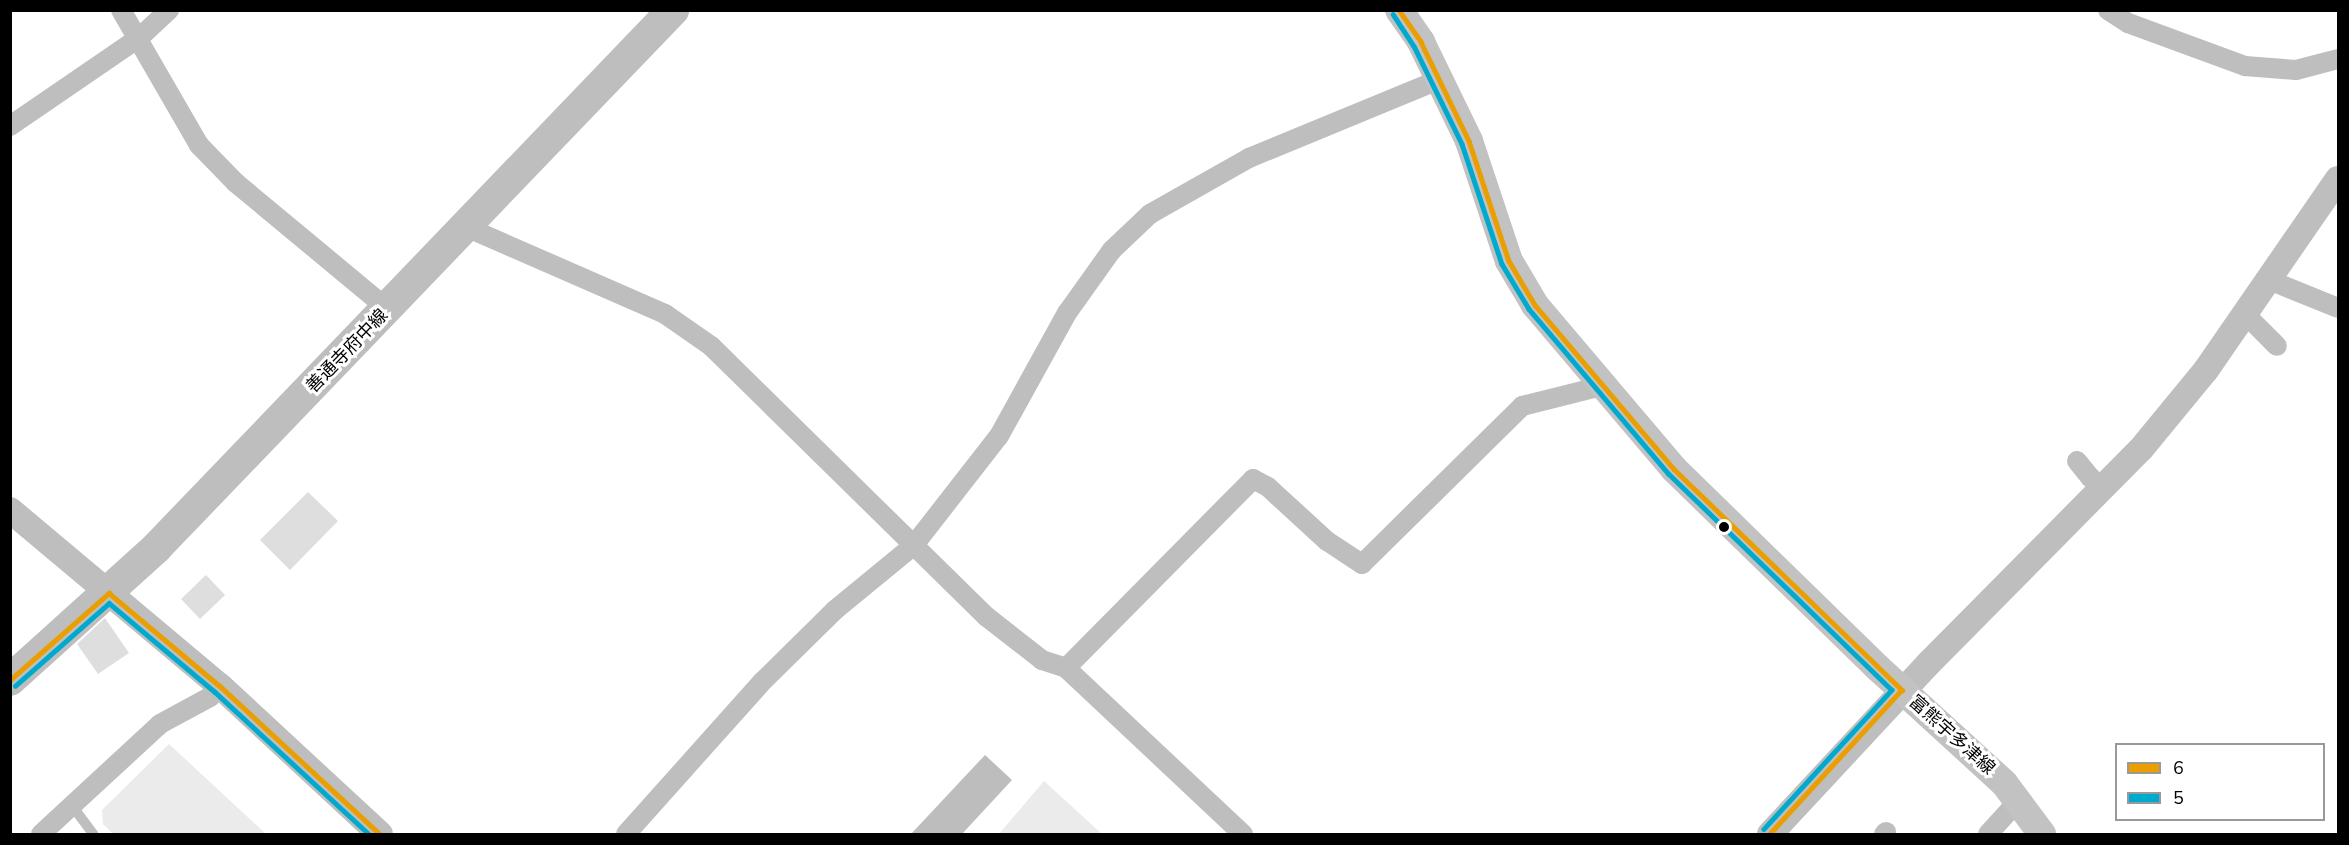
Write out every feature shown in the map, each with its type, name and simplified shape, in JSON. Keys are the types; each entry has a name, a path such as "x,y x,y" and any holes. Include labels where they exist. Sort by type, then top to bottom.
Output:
{"main road":[{"name":"善通寺府中線","path":"10,680 109,593 388,309 673,10"},
{"name":"富熊宇多津線","path":"1399,10 1421,42 1469,141 1495,226 1520,283 1602,386 1727,523 1902,690 2004,783 2042,834"}],"street":[{"path":"121,10 140,37 199,145 236,183 388,309"},
{"path":"10,126 140,37 169,10"},
{"path":"2108,10 2128,23 2245,66 2296,69 2338,59"},
{"path":"626,834 763,681 835,610 914,545 999,436 1080,295 1112,250 1150,214 1259,153 1438,80"},
{"path":"1773,833 1902,690 2105,488 2176,408 2269,280 2338,178"},
{"path":"466,227 665,314 711,346 987,617 1042,660 1066,668 1243,834"},
{"path":"2269,280 2338,308"},
{"path":"2245,314 2277,346"},
{"path":"1066,668 1253,479 1268,487 1327,541 1362,564 1522,406 1602,386"},
{"path":"2077,461 2105,488"},
{"path":"10,510 220,686 380,834"},
{"path":"41,834 73,807 160,724 210,697 220,686"},
{"path":"1988,834 2018,801"}],"lane":[{"path":"73,807 93,834"}],"shaded area":[{"path":"169,744 266,834 113,834 103,824 102,810"},
{"path":"985,755 1012,780 962,834 911,834"},
{"path":"1044,781 1102,834 999,834"}],"building":[{"path":"308,492 338,521 290,570 260,540"},
{"path":"206,575 225,595 200,619 181,599"},
{"path":"105,618 129,653 98,674 77,644"}],"transit line":[{"name":"6","path":"1399,10 1421,42 1469,141 1509,261 1535,305 1674,469 1902,690 1770,834"},
{"name":"5","path":"1393,14 1414,46 1462,144 1502,264 1529,309 1669,474 1892,690 1764,829"},
{"name":"6","path":"10,680 109,593 220,686 380,834"},
{"name":"5","path":"15,686 109,603 215,692 369,834"}]}
